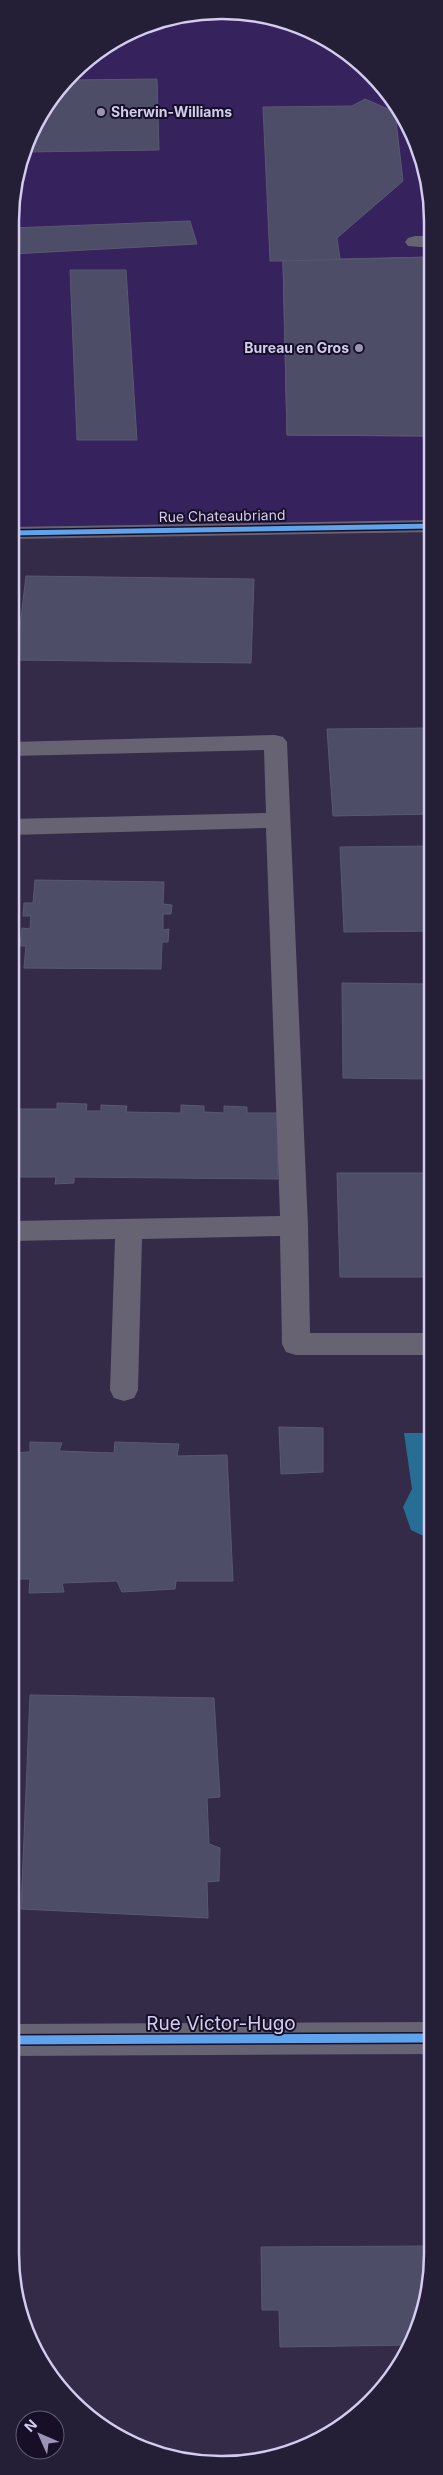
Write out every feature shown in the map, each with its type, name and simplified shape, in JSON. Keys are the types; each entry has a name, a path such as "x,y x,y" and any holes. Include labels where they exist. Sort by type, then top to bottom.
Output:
{"street":[{"name":"Rue Chateaubriand","path":"19,533 424,526"},
{"path":"19,749 275,742 294,1226 296,1344 424,1344"},
{"path":"19,828 278,820"},
{"path":"19,1231 294,1226"},
{"path":"124,1390 129,1229"},
{"name":"Rue Victor-Hugo","path":"19,2040 424,2038"}],"shaded area":[{"path":"208,19 248,20 299,34 323,46 365,78 390,109 409,144 423,195 424,526 19,528 20,195 34,144 46,120 78,78 109,53 144,34 169,26"}],"water":[{"path":"404,1433 424,1433 424,1536 411,1530 403,1507 412,1489"}],"building":[{"path":"157,79 159,150 31,152 46,120 76,80"},
{"path":"365,99 391,110 396,118 403,181 337,238 340,259 424,257 424,436 287,435 283,261 270,261 263,107 352,106"},
{"path":"190,221 197,244 19,254 19,228"},
{"name":"Bureau en Gros","path":"424,257 424,436 287,435 283,261"},
{"path":"70,270 126,270 137,440 77,440"},
{"path":"26,576 254,579 251,663 19,660 19,635"},
{"path":"424,728 424,814 333,816 327,729"},
{"path":"424,846 424,931 344,932 340,847"},
{"path":"35,880 164,882 163,904 172,905 171,914 163,914 163,930 169,929 168,942 162,942 161,969 24,968 26,946 20,946 22,928 30,929 31,916 23,916 24,903 33,903"},
{"path":"342,983 424,984 424,1079 343,1078"},
{"path":"57,1103 87,1104 86,1111 101,1111 101,1105 127,1106 126,1112 181,1113 181,1105 204,1106 204,1112 224,1113 224,1106 247,1107 247,1113 278,1113 278,1179 74,1177 74,1183 55,1184 56,1177 19,1177 19,1109 57,1109"},
{"path":"337,1173 424,1173 424,1277 340,1277"},
{"path":"279,1427 323,1428 323,1472 281,1474"},
{"path":"30,1442 62,1443 59,1451 114,1453 115,1442 179,1444 177,1456 227,1455 233,1581 176,1581 175,1589 122,1592 117,1581 62,1583 64,1592 29,1593 30,1579 19,1579 19,1453 30,1452"},
{"path":"30,1695 214,1698 220,1797 207,1798 209,1844 220,1848 219,1881 207,1882 208,1918 21,1909"},
{"path":"424,2246 423,2280 413,2319 402,2345 280,2347 279,2310 262,2310 261,2247"}],"cycle path":[{"path":"19,533 424,526"},
{"path":"19,2040 424,2038"}],"place":[{"name":"Sherwin-Williams","path":"101,112"},
{"name":"Bureau en Gros","path":"359,348"}]}
